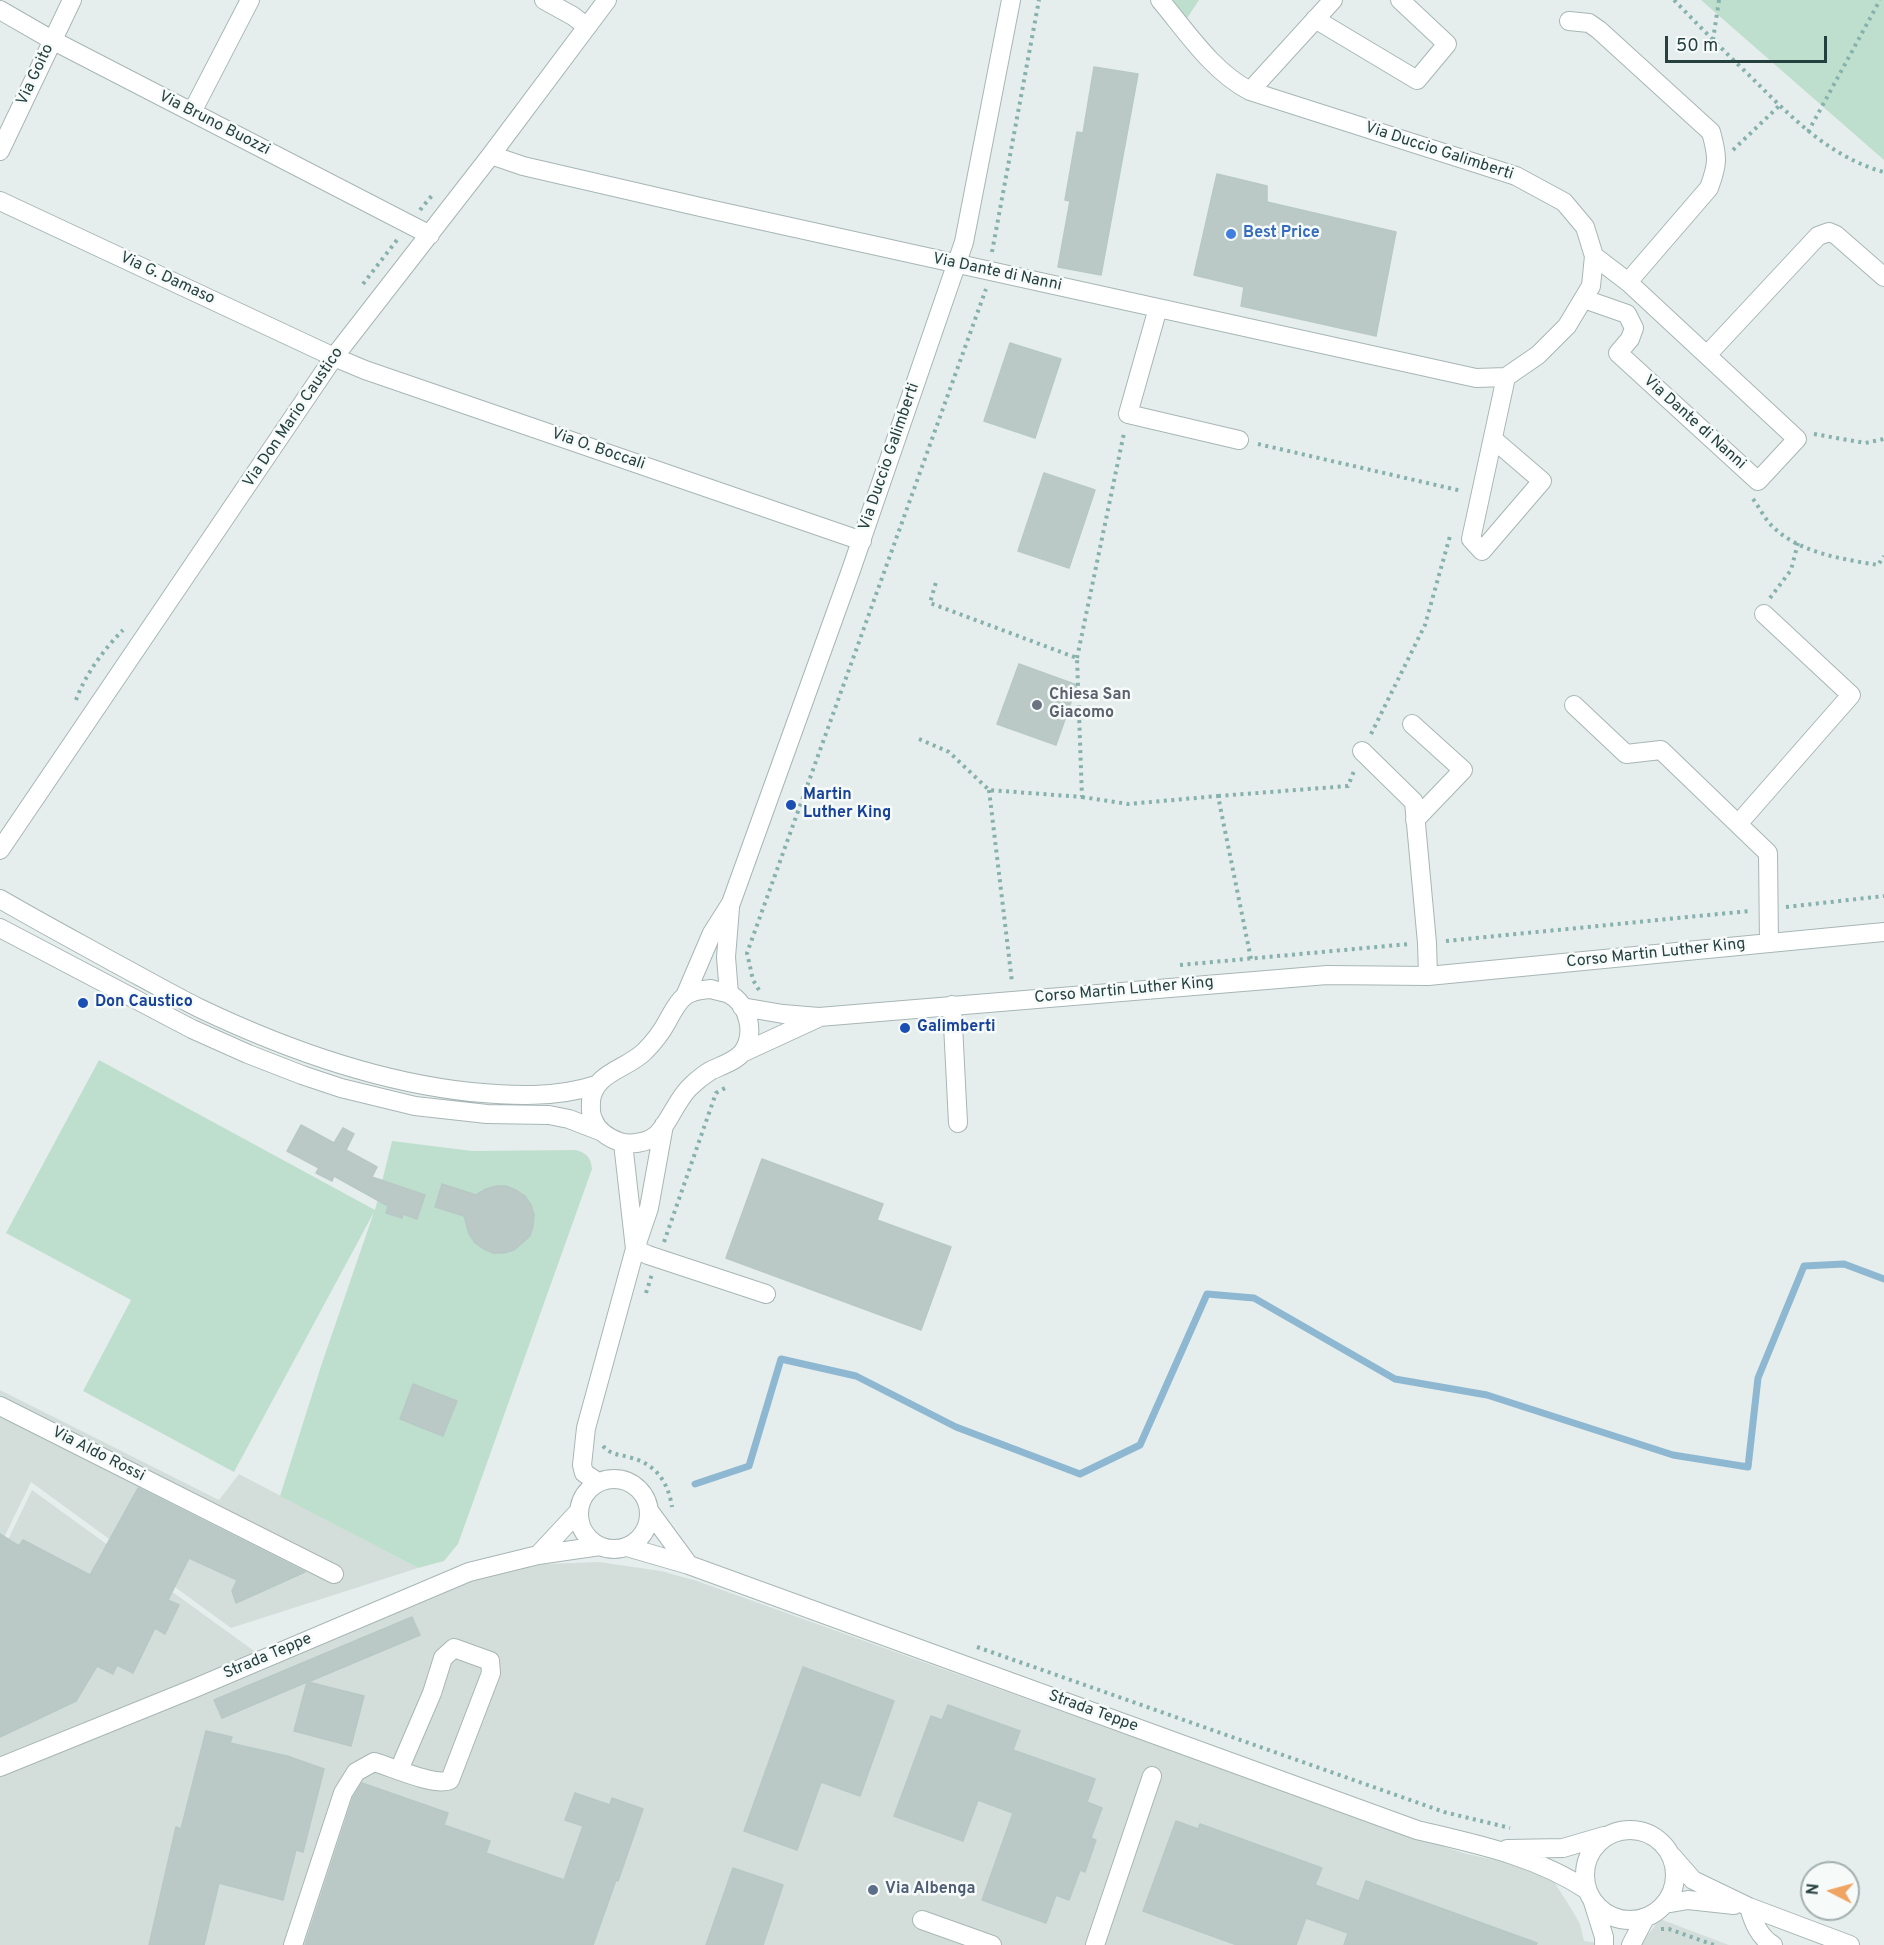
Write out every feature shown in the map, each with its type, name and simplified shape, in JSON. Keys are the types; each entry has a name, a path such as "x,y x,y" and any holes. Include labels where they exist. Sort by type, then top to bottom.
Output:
{"street":[{"name":"Via Goito","path":"0,151 72,0"},
{"path":"192,112 250,0"},
{"path":"544,0 573,16 587,27"},
{"name":"Via Don Mario Caustico","path":"0,850 334,357 430,235 607,0"},
{"name":"Via Duccio Galimberti","path":"742,1053 748,1039 750,1025 746,1013 735,1001 726,936 731,903 862,541 964,242 1011,0"},
{"name":"Via Duccio Galimberti","path":"1160,0 1220,71 1233,83 1250,91 1516,176 1564,202 1585,227 1594,256"},
{"path":"1250,91 1333,0"},
{"path":"1316,19 1417,80 1448,44 1400,0"},
{"name":"Via Bruno Buozzi","path":"0,10 52,40 430,235"},
{"path":"1569,21 1589,22 1599,30 1711,132 1717,153 1716,167 1709,188 1628,282"},
{"name":"Via Dante di Nanni","path":"491,155 523,166 1476,378 1506,377"},
{"name":"Via G. Damaso","path":"0,201 334,357"},
{"path":"1707,355 1818,236 1829,232 1836,235 1884,277"},
{"path":"1594,256 1628,282 1787,429"},
{"path":"1493,439 1542,481 1482,551 1471,539 1506,377 1538,355 1567,326 1591,286 1594,256"},
{"name":"Via Dante di Nanni","path":"1584,299 1628,314 1634,328 1630,339 1618,353 1758,481 1797,439 1787,429"},
{"path":"1158,308 1128,414 1239,440"},
{"name":"Via O. Boccali","path":"334,357 862,541"},
{"path":"1738,824 1851,695 1764,614"},
{"path":"1574,705 1626,754 1661,750 1768,853 1769,943"},
{"path":"1412,724 1463,770 1415,820"},
{"path":"1362,751 1414,802 1428,976"},
{"path":"0,899 197,1007 257,1034 343,1065 419,1085 488,1093 565,1093 596,1085"},
{"name":"Via Duccio Galimberti","path":"596,1085 604,1076 643,1053 657,1038 676,1006 685,996 712,933 731,903"},
{"path":"0,928 192,1029 248,1054 321,1082 415,1106 487,1114 549,1115 569,1119 623,1143 641,1142 654,1136 664,1125"},
{"name":"Corso Martin Luther King","path":"685,996 696,991 711,989 735,1001 783,1014 819,1017 1328,975 1428,976 1884,932"},
{"path":"952,1005 958,1123"},
{"name":"Corso Martin Luther King","path":"664,1125 683,1095 695,1082 742,1053 819,1017"},
{"path":"596,1085 591,1110 600,1131"},
{"path":"598,1482 584,1473 582,1465 586,1428 635,1249 649,1208 664,1125"},
{"path":"623,1143 635,1249"},
{"path":"635,1249 766,1294"},
{"name":"Via Aldo Rossi","path":"0,1406 334,1574"},
{"path":"650,1512 644,1533 637,1542 618,1550 600,1546 591,1541 584,1532 579,1511 582,1500 598,1482 621,1479 632,1484 641,1491 650,1512 689,1565"},
{"path":"538,1555 579,1511"},
{"name":"Strada Teppe","path":"0,1767 469,1572 538,1555 600,1546"},
{"name":"Strada Teppe","path":"627,1547 689,1565 1417,1830 1499,1850 1563,1874 1590,1896 1604,1912 1616,1918 1631,1920 1645,1918 1657,1912 1665,1904 1688,1900 1749,1907"},
{"path":"293,1945 343,1793 356,1772 374,1762 416,1777 443,1783 450,1780 491,1673 490,1661 454,1648 442,1658 432,1693 399,1770"},
{"path":"1095,1945 1152,1776"},
{"name":"Strada Teppe","path":"1499,1850 1563,1848 1623,1830 1638,1830 1651,1834 1663,1843 1693,1880 1749,1907 1850,1945"},
{"path":"1604,1945 1604,1936 1590,1896 1586,1870 1591,1852 1610,1834"},
{"path":"1665,1904 1675,1886 1675,1864 1671,1854"},
{"path":"1749,1907 1754,1923 1766,1941 1773,1945"},
{"path":"1634,1941 1645,1918"},
{"path":"922,1920 992,1945"}],"path":[{"path":"763,996 753,980 747,953 985,292 1039,0"},
{"path":"1674,0 1779,106 1808,132 1865,167 1884,171"},
{"path":"1713,40 1719,0"},
{"path":"1808,132 1880,0"},
{"path":"1716,167 1779,106"},
{"path":"1082,797 1077,658 1128,414"},
{"path":"1787,429 1865,443 1884,439"},
{"path":"1239,440 1462,491"},
{"path":"1753,477 1747,490 1772,526 1798,543 1833,557 1878,565 1884,556"},
{"path":"1460,497 1463,484"},
{"path":"919,739 949,752 989,790 1082,797 1128,804 1348,786 1362,751 1425,625 1453,525"},
{"path":"1764,614 1763,608 1791,570 1798,543"},
{"path":"936,582 930,603 1077,658"},
{"path":"989,790 1012,982"},
{"path":"1218,796 1251,959"},
{"path":"1169,966 1427,943 1884,896"},
{"path":"1001,983 1023,981"},
{"path":"643,1303 716,1093 735,1082"},
{"path":"602,1440 603,1447 610,1454 643,1462 658,1472 667,1488 674,1516"},
{"path":"972,1645 1444,1812 1490,1825 1512,1828"},
{"path":"1634,1941 1651,1941 1662,1928 1714,1945"}],"shaded area":[{"path":"0,1390 219,1500 239,1474 418,1568 231,1628 31,1482 0,1546"},
{"path":"32,1490 272,1664 438,1594 500,1571 545,1564 599,1562 661,1571 697,1581 1463,1853 1544,1871 1553,1880 1580,1924 1584,1941 1612,1945 0,1945 0,1556"},
{"path":"1660,1919 1729,1945 1640,1945"}],"green space":[{"path":"1160,0 1199,0 1182,26"},
{"path":"1701,0 1884,0 1884,160"},
{"path":"99,1060 375,1210 392,1141 472,1151 576,1150 588,1156 592,1169 458,1544 444,1561 418,1568 280,1496 322,1363 374,1212 234,1472 83,1391 131,1300 6,1233"}],"building":[{"path":"1094,67 1138,74 1101,275 1058,267 1070,201 1065,200 1077,132 1083,133"},
{"path":"1217,174 1267,186 1267,202 1396,232 1376,336 1241,306 1244,287 1194,275"},
{"path":"1010,343 1061,359 1035,438 984,421"},
{"path":"1044,473 1095,490 1069,568 1018,551"},
{"name":"Chiesa San Giacomo","path":"1019,664 1077,685 1056,745 997,724"},
{"path":"301,1125 334,1143 343,1128 354,1134 346,1150 377,1167 372,1177 425,1195 417,1219 403,1214 402,1218 386,1213 388,1206 334,1176 332,1181 316,1173 319,1168 287,1151"},
{"path":"762,1159 883,1204 877,1220 951,1247 921,1330 726,1258"},
{"path":"442,1184 476,1195 496,1186 506,1186 516,1190 525,1196 531,1205 534,1215 530,1236 514,1250 504,1253 493,1253 484,1249 475,1243 469,1234 464,1216 435,1207"},
{"path":"413,1384 457,1401 443,1436 400,1419"},
{"path":"138,1488 305,1572 236,1603 232,1591 237,1580 189,1558 168,1600 179,1605 165,1634 155,1628 133,1673 117,1665 113,1674 97,1666 76,1701 0,1737 0,1534 19,1546 23,1540 90,1575"},
{"path":"412,1617 420,1635 308,1682 364,1696 351,1746 294,1731 307,1682 222,1718 214,1700"},
{"path":"803,1667 894,1701 860,1796 821,1782 797,1850 744,1831"},
{"path":"948,1705 1020,1731 1013,1750 1095,1779 1087,1802 1102,1808 1091,1838 1096,1840 1085,1872 1080,1870 1069,1900 1056,1895 1046,1923 982,1900 1013,1813 978,1800 963,1841 894,1816 931,1716 942,1720"},
{"path":"206,1731 232,1737 230,1743 287,1756 324,1769 303,1852 296,1850 283,1900 219,1883 204,1945 149,1945 176,1827 181,1829"},
{"path":"362,1783 448,1813 444,1825 490,1841 486,1853 564,1880 583,1826 565,1820 575,1793 610,1805 612,1798 643,1809 593,1945 305,1945 353,1798"},
{"path":"1176,1821 1198,1829 1200,1824 1322,1868 1315,1885 1359,1901 1366,1881 1537,1943 1536,1945 1344,1945 1348,1933 1306,1918 1296,1945 1237,1945 1143,1911"},
{"path":"733,1868 783,1885 763,1945 706,1945"}],"waterway":[{"path":"695,1484 749,1466 781,1359 856,1376 956,1427 1080,1474 1140,1445 1207,1294 1254,1298 1395,1379 1487,1395 1673,1455 1748,1467 1758,1378 1804,1266 1844,1264 1884,1279"}],"place":[{"name":"Best Price","path":"1231,234"},
{"name":"Chiesa San Giacomo","path":"1037,705"},
{"name":"Martin Luther King","path":"791,805"},
{"name":"Don Caustico","path":"83,1003"},
{"name":"Galimberti","path":"905,1028"},
{"name":"Via Albenga","path":"873,1890"}]}
